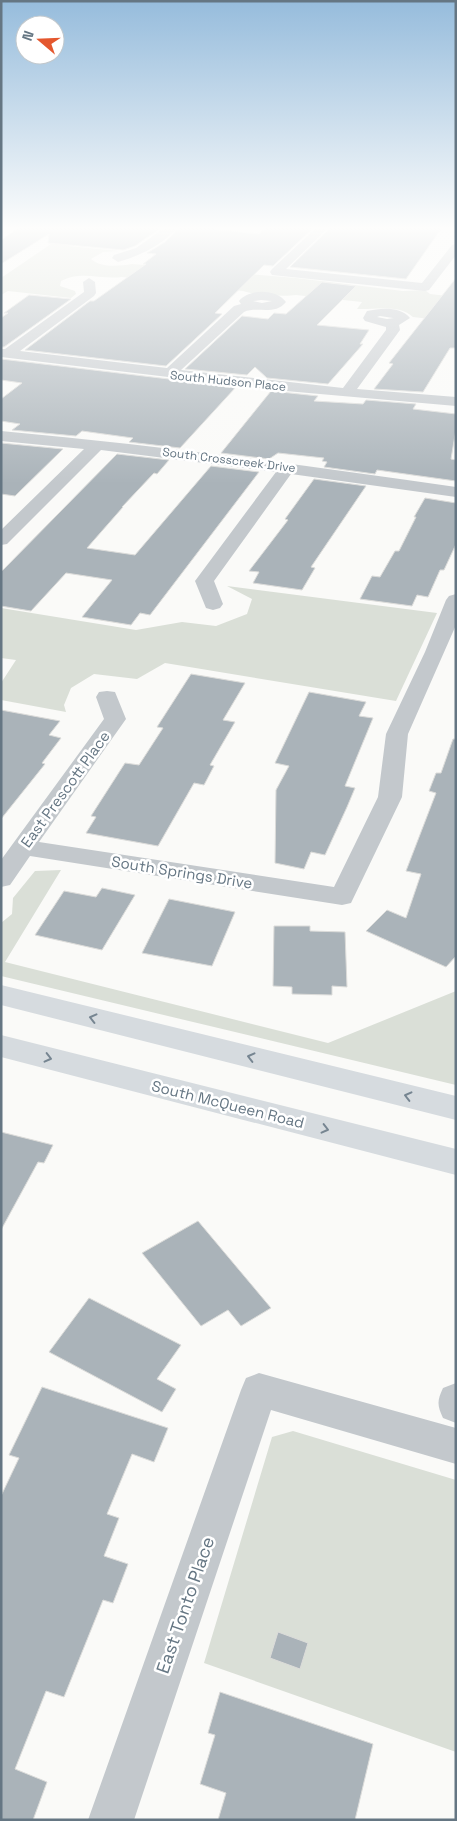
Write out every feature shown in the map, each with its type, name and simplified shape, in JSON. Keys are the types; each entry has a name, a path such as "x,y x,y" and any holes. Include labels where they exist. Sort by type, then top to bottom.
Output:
{"main road":[{"path":"1,995 456,1108"},
{"name":"South McQueen Road","path":"1,1046 456,1162"}],"street":[{"path":"4,354 60,314"},
{"path":"169,374 235,314"},
{"path":"346,393 393,330 392,323"},
{"name":"South Hudson Place","path":"4,354 346,393 456,402"},
{"name":"South Crosscreek Drive","path":"1,436 98,444 288,467 456,492"},
{"path":"1,540 98,444"},
{"path":"213,604 204,582 288,467"},
{"path":"342,897 390,797 397,734 445,652 456,600"},
{"path":"445,652 456,660"},
{"name":"East Prescott Place","path":"1,879 116,720 107,697"},
{"name":"South Springs Drive","path":"23,847 342,897"},
{"name":"East Tonto Place","path":"111,1820 259,1390 456,1446"},
{"path":"456,1400 456,1406"}],"shaded area":[{"path":"409,314 456,314 456,322 413,317"},
{"path":"227,586 437,613 396,701 165,663 137,679 94,674 71,688 64,705 66,712 1,700 1,683 16,660 1,658 1,608 136,630 182,622 216,626 247,614 252,599"},
{"path":"61,870 5,962 328,1043 456,991 456,1085 1,976 1,923 12,914 13,898 35,871"},
{"path":"293,1431 456,1480 456,1752 204,1663 272,1437"}],"building":[{"path":"7,314 50,314 4,347 1,347 1,318"},
{"path":"73,314 222,314 166,366 25,350"},
{"path":"273,314 328,314 317,325 369,330 360,344 363,344 328,384 267,378 255,367 247,375 185,369 242,316 268,319"},
{"path":"428,314 456,314 456,348 450,348 423,392 374,389 393,364 389,363"},
{"path":"1,359 236,387 180,448 129,442 133,438 82,431 76,436 12,430 20,424 1,421 1,399 22,383 1,380"},
{"path":"271,391 318,396 314,401 363,404 366,400 416,404 413,409 456,414 456,429 451,459 456,460 456,481 377,470 375,474 324,467 327,462 322,461 324,458 278,453 269,459 221,453"},
{"path":"1,443 63,449 15,496 1,494"},
{"path":"117,454 169,460 122,507 87,548 135,555 211,466 259,472 150,615 140,613 131,625 82,617 112,580 66,573 31,611 1,606 1,572"},
{"path":"314,479 366,486 311,567 315,568 302,590 253,583 259,572 249,571 288,520 285,519"},
{"path":"425,498 456,503 456,544 444,570 440,570 428,597 417,595 412,606 360,599 372,576 380,577 395,551 399,551 416,517 414,517"},
{"path":"191,674 245,683 223,720 235,722 210,765 214,766 204,785 194,783 158,846 86,833 96,817 91,816 125,763 139,765 163,728 157,727"},
{"path":"309,692 366,702 359,716 373,718 345,786 355,788 347,807 325,855 311,852 304,869 275,863 276,790 289,766 275,763"},
{"path":"1,710 60,721 49,735 61,738 42,763 45,764 1,819"},
{"path":"453,739 456,739 456,956 446,967 366,931 387,910 406,918 421,874 406,871 436,793 429,791 436,773 441,773"},
{"path":"102,888 135,895 102,950 35,935 64,891 96,897"},
{"path":"169,899 235,912 212,966 142,953"},
{"path":"274,926 310,926 310,931 345,932 347,987 332,986 332,995 292,994 292,987 273,986"},
{"path":"1,1132 53,1145 44,1163 38,1162 1,1230"},
{"path":"198,1221 271,1308 241,1326 228,1310 201,1326 142,1253"},
{"path":"89,1298 181,1345 157,1379 176,1389 162,1412 49,1352"},
{"path":"42,1387 168,1428 154,1462 132,1454 107,1514 119,1518 104,1556 128,1564 113,1603 103,1600 64,1697 46,1691 15,1769 47,1782 33,1820 1,1820 1,1496 19,1458 9,1455"},
{"path":"278,1632 308,1643 300,1669 270,1658"},
{"path":"220,1692 373,1744 355,1820 218,1820 226,1793 200,1784 215,1735 208,1733"}]}
